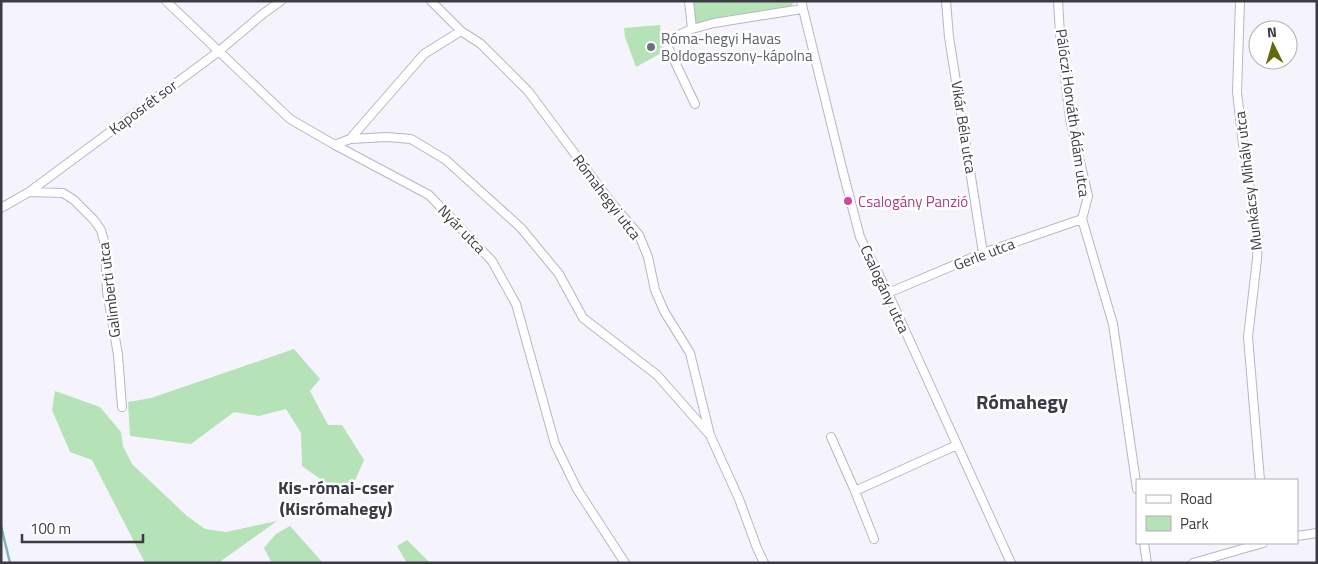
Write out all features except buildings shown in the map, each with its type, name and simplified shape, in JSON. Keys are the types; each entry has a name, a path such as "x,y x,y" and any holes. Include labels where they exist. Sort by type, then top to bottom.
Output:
{"street":[{"name":"Nyár utca","path":"166,1 290,119 429,195 492,260 516,304 555,444 577,489 625,563"},
{"name":"Kaposrét sor","path":"1,208 29,192 218,52 264,12 280,1"},
{"name":"Rómahegyi utca","path":"431,1 461,31 481,44 528,91 610,201 639,234 648,257 655,290 661,304 690,353 710,435 739,499 756,548 764,563"},
{"path":"689,1 692,29"},
{"name":"Vikár Béla utca","path":"946,1 983,253"},
{"name":"Pálóczi Horváth Ádám utca","path":"1058,1 1070,119 1088,196 1082,220 1114,324 1136,482"},
{"name":"Munkácsy Mihály utca","path":"1240,1 1237,92 1258,240 1258,259 1248,337 1260,479"},
{"path":"695,104 665,41 692,29 802,5"},
{"name":"Csalogány utca","path":"802,5 860,237 888,293 1011,563"},
{"path":"350,139 424,54 461,31"},
{"path":"335,145 350,139 387,137 411,139 446,160 521,228 558,274 583,318 657,374 710,435"},
{"name":"Galimberti utca","path":"29,192 63,193 81,206 101,230 105,245 107,291 118,355 122,407"},
{"name":"Gerle utca","path":"888,293 983,253 1082,220"},
{"path":"831,437 874,538"},
{"path":"855,491 957,445"},
{"path":"1298,536 1317,533"},
{"path":"1144,544 1147,563"},
{"path":"1193,563 1260,544"}],"green space":[{"path":"692,1 795,1 791,6 694,24"},
{"path":"660,25 661,39 665,51 636,67 625,37 624,28"},
{"path":"294,349 320,379 310,391 328,425 342,425 364,460 354,483 333,488 302,466 301,433 286,409 259,416 234,412 191,444 130,436 128,402 151,398"},
{"path":"55,391 100,407 121,432 123,446 132,464 187,516 205,529 226,532 277,521 221,561 224,563 145,563 92,460 70,452 52,410"},
{"path":"290,526 323,563 272,563 264,548 276,534"},
{"path":"407,540 430,563 407,563 397,546"}],"waterway":[{"path":"1,526 10,563"}],"place":[{"name":"Róma-hegyi Havas Boldogasszony-kápolna","path":"651,47"},
{"name":"Csalogány Panzió","path":"848,201"}],"district":[{"name":"Rómahegy","path":"1022,401"},
{"name":"Kis-római-cser (Kisrómahegy)","path":"336,497"}]}
